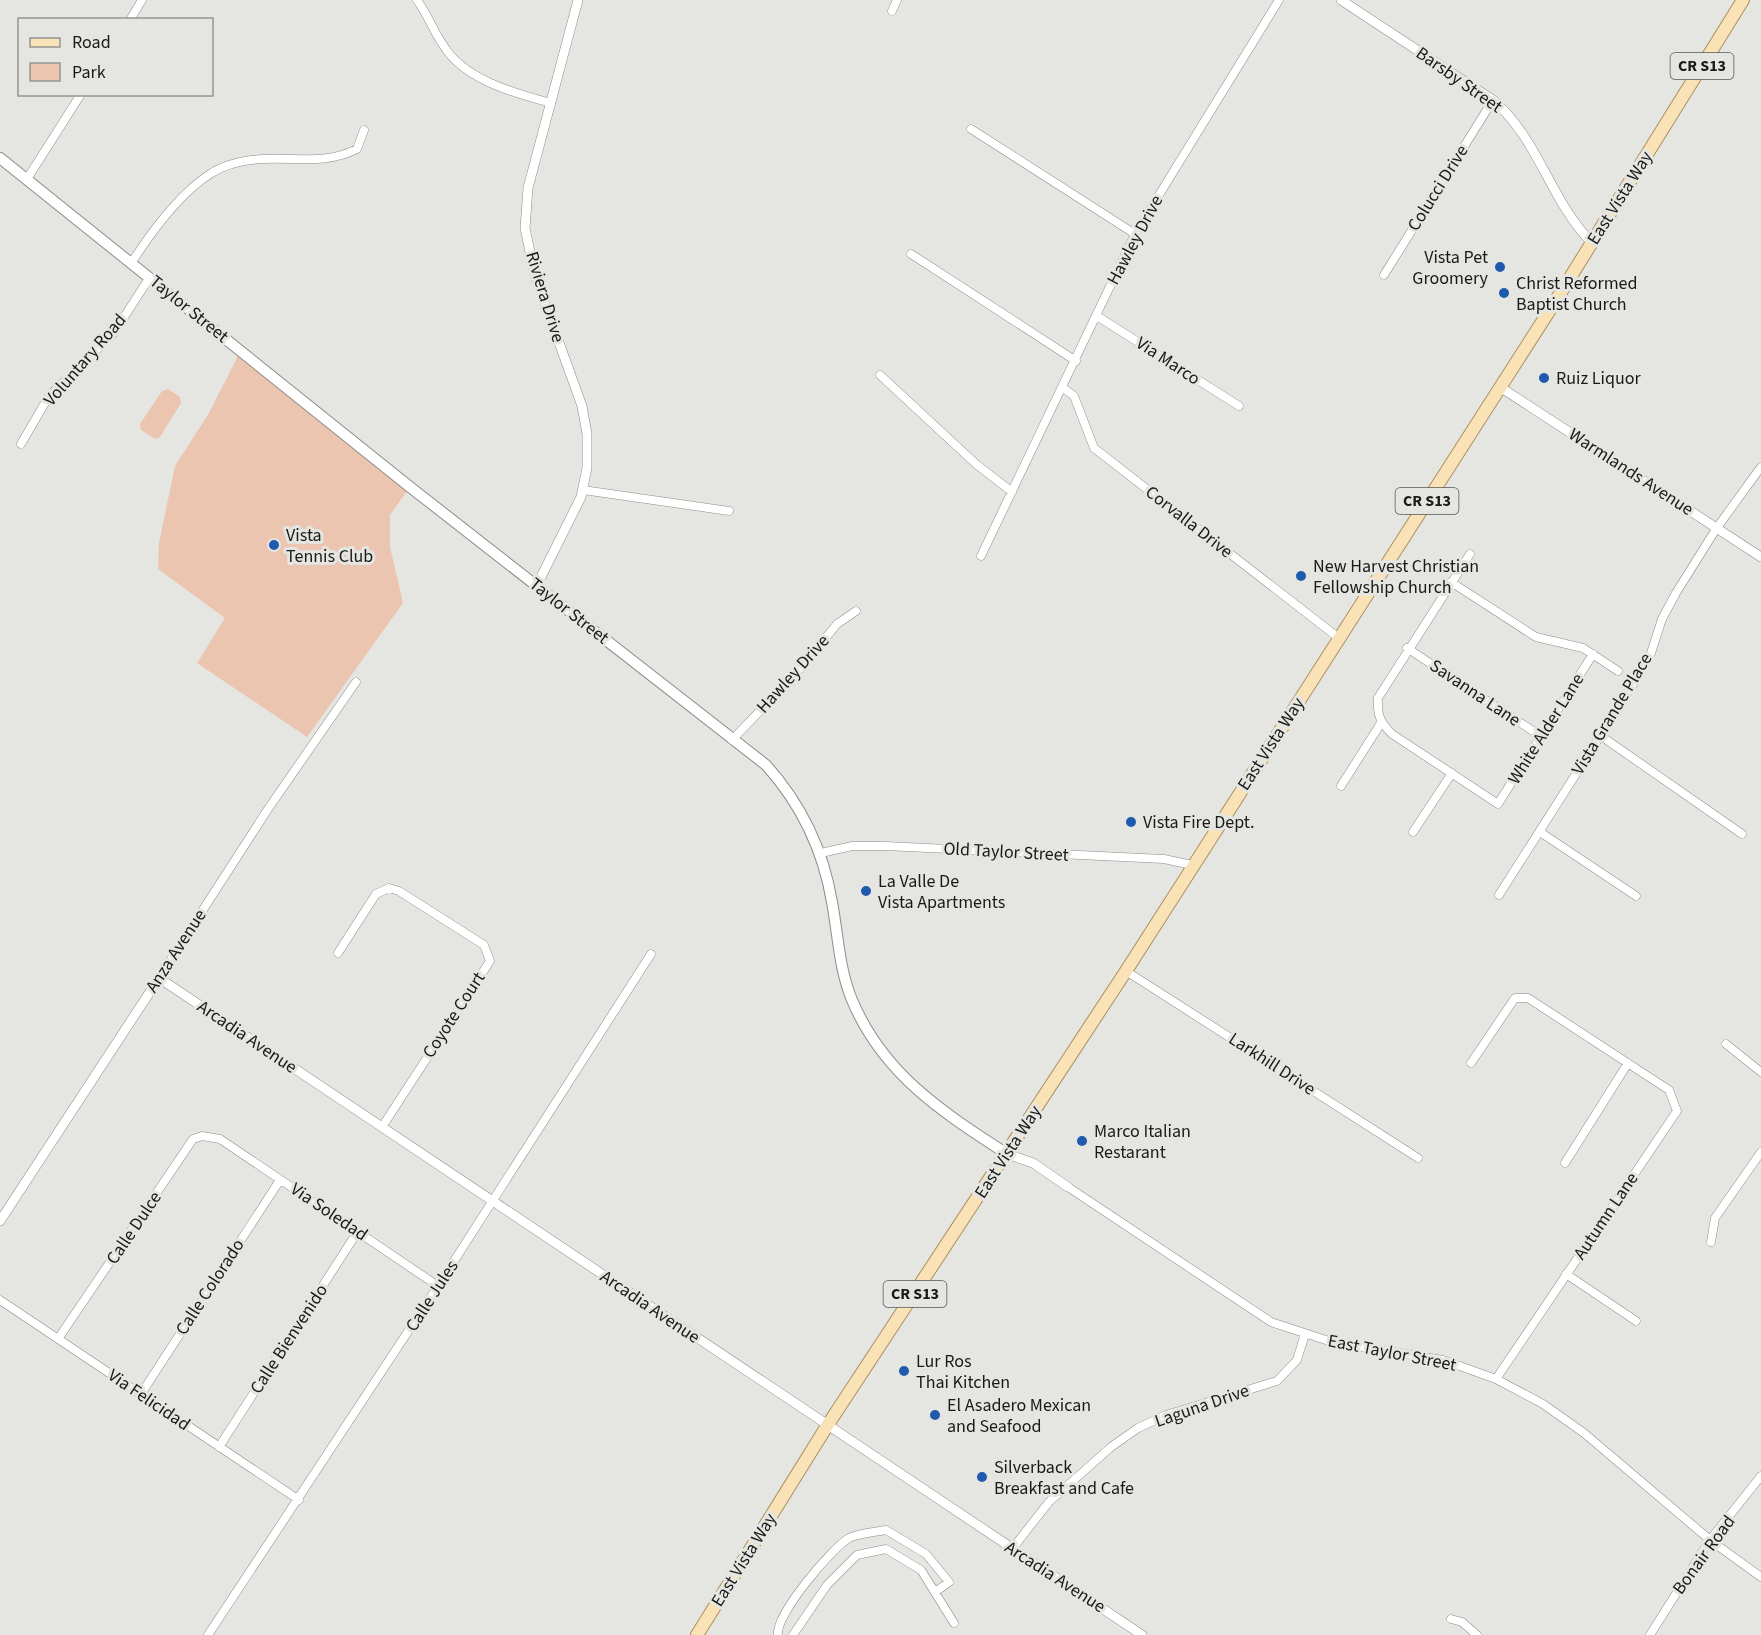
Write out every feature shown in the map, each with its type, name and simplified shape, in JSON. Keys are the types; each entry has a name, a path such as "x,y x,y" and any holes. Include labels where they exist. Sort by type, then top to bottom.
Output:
{"main road":[{"name":"East Vista Way","path":"697,1635 827,1426 1007,1154 1340,639 1592,243 1743,0"},
{"name":"Taylor Street","path":"0,158 357,445 766,765 791,794 821,853 839,950 851,999 882,1053 920,1094 1007,1154"}],"street":[{"path":"130,18 142,0"},
{"path":"417,0 430,18 445,48 466,68 524,96 551,103"},
{"name":"Riviera Drive","path":"537,585 583,490 587,468 587,434 582,406 535,276 525,228 528,188 578,0"},
{"path":"892,11 897,0"},
{"name":"Hawley Drive","path":"981,556 1076,362 1135,234 1279,0"},
{"name":"Barsby Street","path":"1341,0 1493,100 1518,125 1545,176 1580,231 1592,243"},
{"path":"27,179 80,96"},
{"name":"Colucci Drive","path":"1384,275 1493,100"},
{"path":"971,129 1135,234"},
{"path":"132,262 175,207 210,174 230,164 264,159 312,161 342,157 357,149 364,130"},
{"path":"911,254 1076,362"},
{"name":"Voluntary Road","path":"21,444 49,396 113,333 150,278"},
{"name":"Via Marco","path":"1097,316 1239,406"},
{"path":"880,375 976,464 1012,492"},
{"name":"Corvalla Drive","path":"1062,387 1074,396 1094,448 1340,639"},
{"name":"Warmlands Avenue","path":"1500,387 1761,557"},
{"name":"Vista Grande Place","path":"1499,894 1601,736 1651,653 1662,619 1676,593 1716,529 1761,467"},
{"path":"583,490 729,511"},
{"path":"1413,832 1452,773 1392,734 1381,723 1377,713 1378,698 1407,648 1470,554"},
{"path":"1451,582 1536,637 1583,648 1618,671"},
{"name":"Hawley Drive","path":"732,740 801,668 837,624 856,611"},
{"name":"Savanna Lane","path":"1407,648 1542,737"},
{"name":"White Alder Lane","path":"1452,773 1498,804 1593,654"},
{"name":"Anza Avenue","path":"0,1221 268,808 356,682"},
{"path":"1341,786 1381,723"},
{"path":"1601,736 1742,834"},
{"path":"1540,832 1636,896"},
{"name":"Old Taylor Street","path":"821,853 852,846 885,846 1164,859 1192,865"},
{"name":"Coyote Court","path":"338,953 376,894 389,888 399,891 484,945 488,952 490,961 381,1127"},
{"name":"Calle Jules","path":"208,1635 493,1202 651,954"},
{"name":"Larkhill Drive","path":"1126,971 1418,1158"},
{"name":"Arcadia Avenue","path":"159,978 1142,1635"},
{"name":"Autumn Lane","path":"1471,1063 1515,998 1528,998 1670,1090 1677,1112 1496,1379"},
{"path":"1726,1044 1761,1072"},
{"path":"1565,1163 1629,1063"},
{"name":"Calle Dulce","path":"58,1340 193,1139 202,1136 220,1139"},
{"name":"Via Soledad","path":"220,1139 438,1286"},
{"path":"1711,1242 1715,1218 1761,1152"},
{"name":"East Taylor Street","path":"1007,1154 1033,1163 1219,1290 1271,1322 1305,1334 1372,1350 1443,1360 1496,1379 1543,1404 1584,1433 1710,1540 1761,1577"},
{"name":"Calle Colorado","path":"141,1394 280,1180"},
{"name":"Calle Bienvenido","path":"219,1447 358,1231"},
{"path":"1566,1274 1636,1321"},
{"name":"Via Felicidad","path":"0,1300 298,1500"},
{"name":"Laguna Drive","path":"1012,1549 1049,1502 1111,1447 1138,1428 1166,1415 1277,1381 1297,1360 1305,1334"},
{"name":"Bonair Road","path":"1650,1635 1710,1540 1761,1476"},
{"path":"778,1635 779,1624 811,1576 851,1538 886,1530 899,1537 931,1559 949,1582 935,1592"},
{"path":"793,1635 827,1585 860,1554 892,1551 921,1570 954,1623"},
{"path":"1450,1618 1462,1622 1477,1635"}],"green space":[{"name":"Vista Tennis Club","path":"240,352 410,487 390,515 390,547 403,603 307,737 197,663 225,618 158,569 159,543 175,466 209,413"},
{"path":"168,389 180,397 181,403 160,437 155,439 141,430 140,424 162,391"}],"place":[{"name":"Vista Pet Groomery","path":"1500,267"},
{"name":"Christ Reformed Baptist Church","path":"1504,293"},
{"name":"Ruiz Liquor","path":"1544,378"},
{"name":"Vista Tennis Club","path":"274,545"},
{"name":"New Harvest Christian Fellowship Church","path":"1301,576"},
{"name":"Vista Fire Dept.","path":"1131,822"},
{"name":"La Valle De Vista Apartments","path":"866,891"},
{"name":"Marco Italian Restarant","path":"1082,1141"},
{"name":"Lur Ros Thai Kitchen","path":"904,1371"},
{"name":"El Asadero Mexican and Seafood","path":"935,1415"},
{"name":"Silverback Breakfast and Cafe","path":"982,1477"}]}
